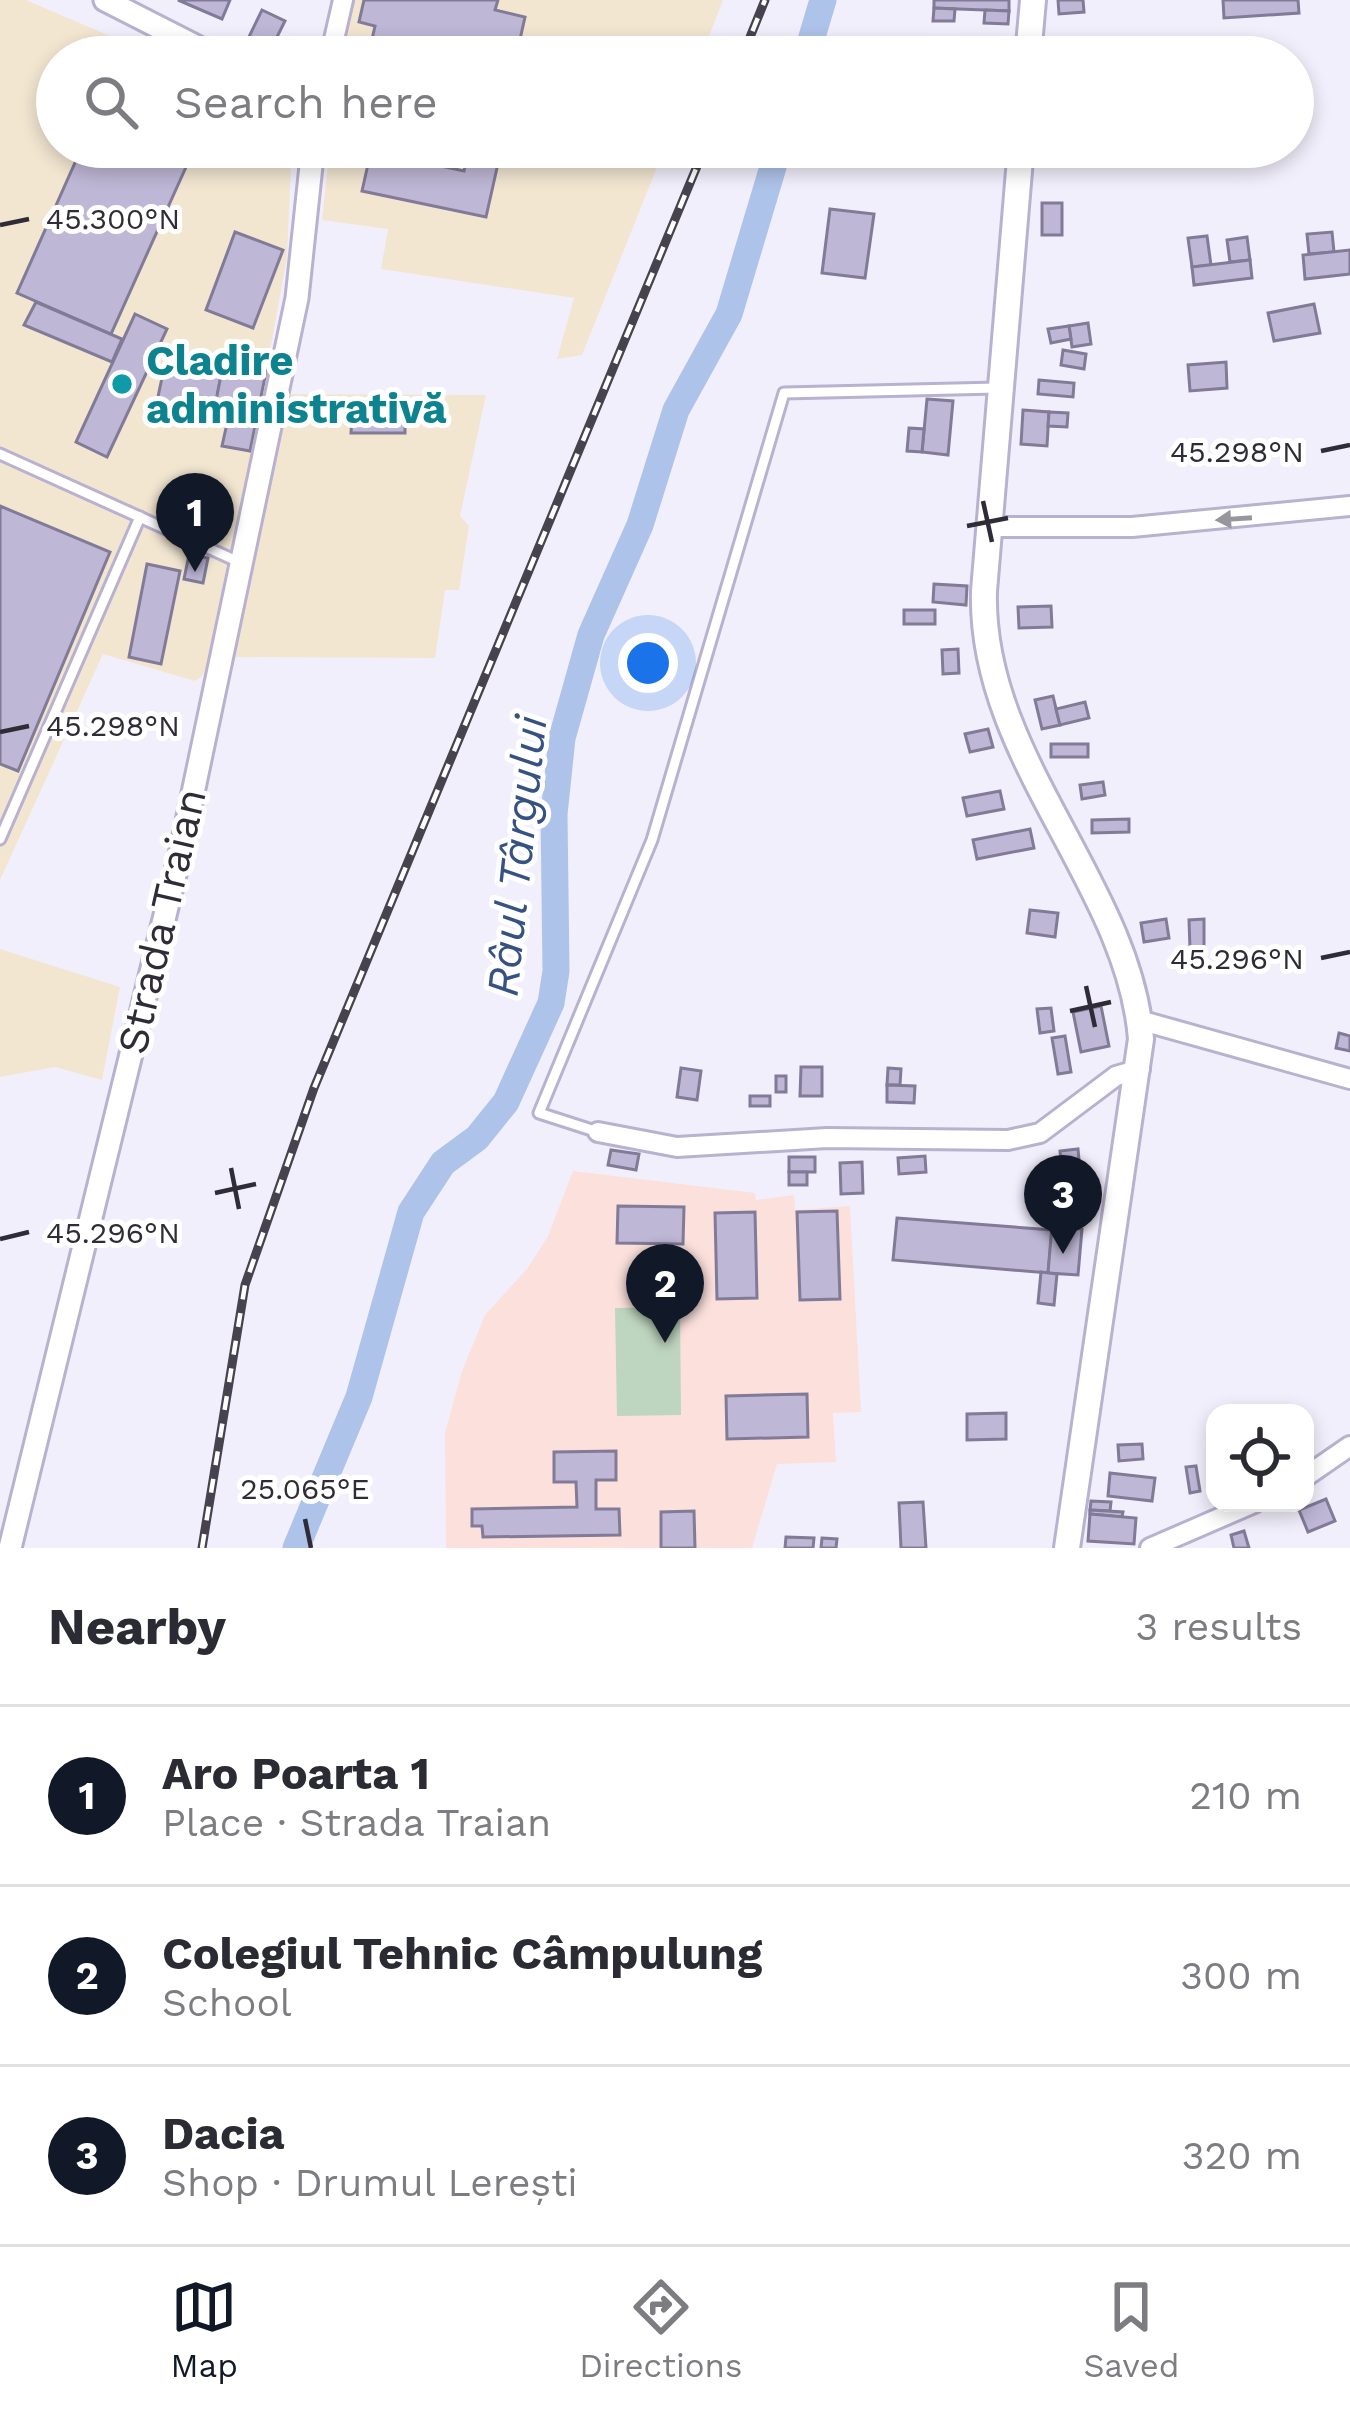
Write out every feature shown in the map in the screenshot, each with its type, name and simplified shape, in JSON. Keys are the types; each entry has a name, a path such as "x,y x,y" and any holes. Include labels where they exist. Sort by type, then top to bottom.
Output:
{"main road":[{"path":"1030,36 1033,0"},
{"path":"1019,168 983,623 989,669 1118,951 1139,1020 1140,1069 1067,1548"}],"street":[{"path":"105,0 176,36"},
{"path":"335,36 343,0"},
{"name":"Strada Traian","path":"10,1548 181,850 297,298 312,168"},
{"path":"991,527 1132,527 1350,506"},
{"path":"1139,1020 1350,1079"},
{"path":"598,1132 677,1147 827,1138 1008,1140 1040,1133 1116,1076 1140,1069"},
{"path":"1314,1471 1350,1446"},
{"path":"1150,1548 1233,1512"}],"lane":[{"path":"598,1132 539,1113 652,840 784,393 1002,388"},
{"path":"0,454 239,562"},
{"path":"0,839 140,517"}],"shaded area":[{"path":"0,0 26,0 110,36 36,36 36,168 291,168 287,257 268,362 281,394 486,395 460,516 469,526 459,590 445,590 435,658 229,657 195,681 103,654 0,880"},
{"path":"354,0 723,0 709,36 346,36"},
{"path":"328,168 657,168 582,355 557,359 574,298 381,269 388,229 322,220"},
{"path":"0,949 120,987 102,1080 55,1067 0,1077"},
{"path":"573,1171 755,1193 756,1200 794,1195 795,1210 850,1206 861,1412 833,1413 836,1462 777,1464 752,1548 446,1548 445,1433 462,1371 485,1315 527,1269 548,1236"}],"green space":[{"path":"680,1307 681,1415 617,1416 615,1308"}],"building":[{"path":"178,0 230,0 222,19"},
{"path":"364,0 498,0 495,10 525,17 521,36 373,36 375,26 359,22"},
{"path":"934,0 1009,0 1009,11 934,8"},
{"path":"1058,0 1083,0 1084,12 1059,14"},
{"path":"1223,0 1298,0 1299,13 1224,18"},
{"path":"934,8 955,9 954,21 933,21"},
{"path":"262,10 285,21 278,36 249,36"},
{"path":"985,10 1009,11 1008,24 984,23"},
{"path":"73,168 186,168 111,334 17,293"},
{"path":"367,168 497,168 486,217 362,191"},
{"path":"1042,203 1062,203 1062,235 1042,235"},
{"path":"830,209 874,214 865,278 822,273"},
{"path":"235,232 283,250 253,328 206,310"},
{"path":"1332,232 1334,252 1309,254 1307,234"},
{"path":"1207,236 1211,265 1192,267 1188,238"},
{"path":"1247,237 1250,260 1230,262 1227,240"},
{"path":"1350,250 1350,274 1305,279 1303,255"},
{"path":"1250,260 1252,278 1194,285 1192,267"},
{"path":"36,302 122,339 112,362 24,325"},
{"path":"1314,304 1320,333 1274,341 1268,313"},
{"name":"Cladire administrativă","path":"135,314 167,329 107,457 76,442"},
{"path":"1088,323 1091,344 1072,347 1069,326"},
{"path":"1069,326 1071,339 1051,343 1048,329"},
{"path":"1063,350 1086,354 1084,369 1061,365"},
{"path":"167,354 223,365 212,424 155,411"},
{"path":"241,357 268,362 250,451 222,446 228,419 213,416 223,365 239,369"},
{"path":"1226,362 1227,388 1190,391 1188,365"},
{"path":"1039,380 1074,383 1073,397 1038,394"},
{"path":"927,399 953,401 948,455 922,452"},
{"path":"1023,410 1049,412 1047,446 1021,444"},
{"path":"1049,412 1068,413 1067,427 1048,426"},
{"path":"352,414 405,414 405,433 351,433"},
{"path":"909,428 924,429 922,452 907,451"},
{"path":"0,506 110,552 18,771 0,764"},
{"path":"189,555 208,558 203,583 184,579"},
{"path":"147,564 180,571 161,664 129,657"},
{"path":"934,584 967,586 966,605 933,602"},
{"path":"1051,606 1052,627 1019,628 1018,607"},
{"path":"904,610 935,610 935,624 904,624"},
{"path":"958,649 959,673 943,674 942,650"},
{"path":"1053,696 1060,725 1042,729 1035,700"},
{"path":"1085,702 1089,718 1060,725 1056,709"},
{"path":"988,729 993,747 970,752 965,734"},
{"path":"1051,744 1088,744 1088,757 1051,757"},
{"path":"1103,782 1105,795 1082,799 1080,785"},
{"path":"1000,791 1004,809 967,816 963,798"},
{"path":"1129,819 1129,832 1092,833 1092,820"},
{"path":"1030,829 1034,848 977,859 973,840"},
{"path":"1030,910 1058,913 1055,937 1027,933"},
{"path":"1166,919 1169,938 1144,942 1141,923"},
{"path":"1204,919 1204,948 1190,949 1189,920"},
{"path":"1101,1006 1109,1046 1081,1052 1073,1012"},
{"path":"1051,1008 1054,1031 1040,1033 1037,1009"},
{"path":"1339,1033 1350,1036 1350,1051 1336,1048"},
{"path":"1065,1036 1071,1072 1058,1074 1052,1038"},
{"path":"801,1067 822,1067 822,1096 800,1096"},
{"path":"681,1068 701,1071 697,1100 677,1097"},
{"path":"888,1068 901,1069 900,1085 887,1085"},
{"path":"776,1076 786,1076 786,1092 776,1092"},
{"path":"887,1085 915,1086 914,1103 887,1102"},
{"path":"750,1096 770,1096 770,1106 750,1106"},
{"path":"1078,1149 1081,1181 1063,1183 1060,1151"},
{"path":"611,1150 639,1154 636,1170 608,1165"},
{"path":"925,1156 926,1172 899,1174 898,1158"},
{"path":"789,1157 815,1157 815,1172 789,1172"},
{"path":"862,1162 863,1193 841,1194 840,1163"},
{"path":"789,1172 807,1172 807,1185 789,1185"},
{"path":"618,1206 684,1207 683,1244 617,1243"},
{"path":"837,1211 840,1299 800,1300 797,1212"},
{"path":"755,1212 757,1298 717,1299 715,1213"},
{"path":"897,1218 1052,1230 1048,1273 893,1260"},
{"path":"1052,1226 1082,1229 1078,1275 1048,1273"},
{"path":"1041,1272 1057,1274 1054,1305 1038,1303"},
{"path":"807,1394 808,1437 727,1439 726,1396"},
{"path":"1006,1413 1006,1439 967,1440 967,1414"},
{"path":"1142,1444 1143,1459 1119,1461 1118,1445"},
{"path":"616,1451 616,1480 596,1480 596,1509 619,1509 620,1535 483,1537 482,1526 472,1526 472,1509 577,1507 576,1482 554,1482 554,1452"},
{"path":"1196,1466 1200,1491 1190,1493 1186,1467"},
{"path":"1110,1473 1155,1478 1152,1501 1108,1496"},
{"path":"1326,1499 1335,1521 1308,1532 1300,1512 1314,1512 1314,1504"},
{"path":"1091,1501 1111,1502 1110,1511 1090,1510"},
{"path":"923,1502 926,1548 901,1548 899,1503"},
{"path":"1090,1510 1123,1512 1122,1517 1090,1514"},
{"path":"694,1511 695,1548 661,1548 661,1512"},
{"path":"1090,1514 1136,1518 1134,1544 1088,1541"},
{"path":"1244,1531 1249,1548 1234,1548 1231,1535"},
{"path":"786,1537 814,1538 813,1548 785,1548"},
{"path":"822,1538 837,1539 836,1548 821,1548"}],"waterway":[{"name":"Râul Târgului","path":"812,36 823,0"},
{"name":"Râul Târgului","path":"296,1548 359,1397 411,1212 443,1163 477,1138 506,1102 551,1003 556,971 554,814 562,738 591,635 640,525 676,410 729,314 773,168"}],"railway":[{"path":"750,36 765,0"},
{"path":"202,1548 245,1285 314,1088 696,168"}],"place":[{"name":"Cladire administrativă","path":"122,384"},
{"name":"Aro Poarta 1","path":"195,572"},
{"name":"Dacia","path":"1063,1254"},
{"name":"Colegiul Tehnic Câmpulung","path":"665,1343"}]}
